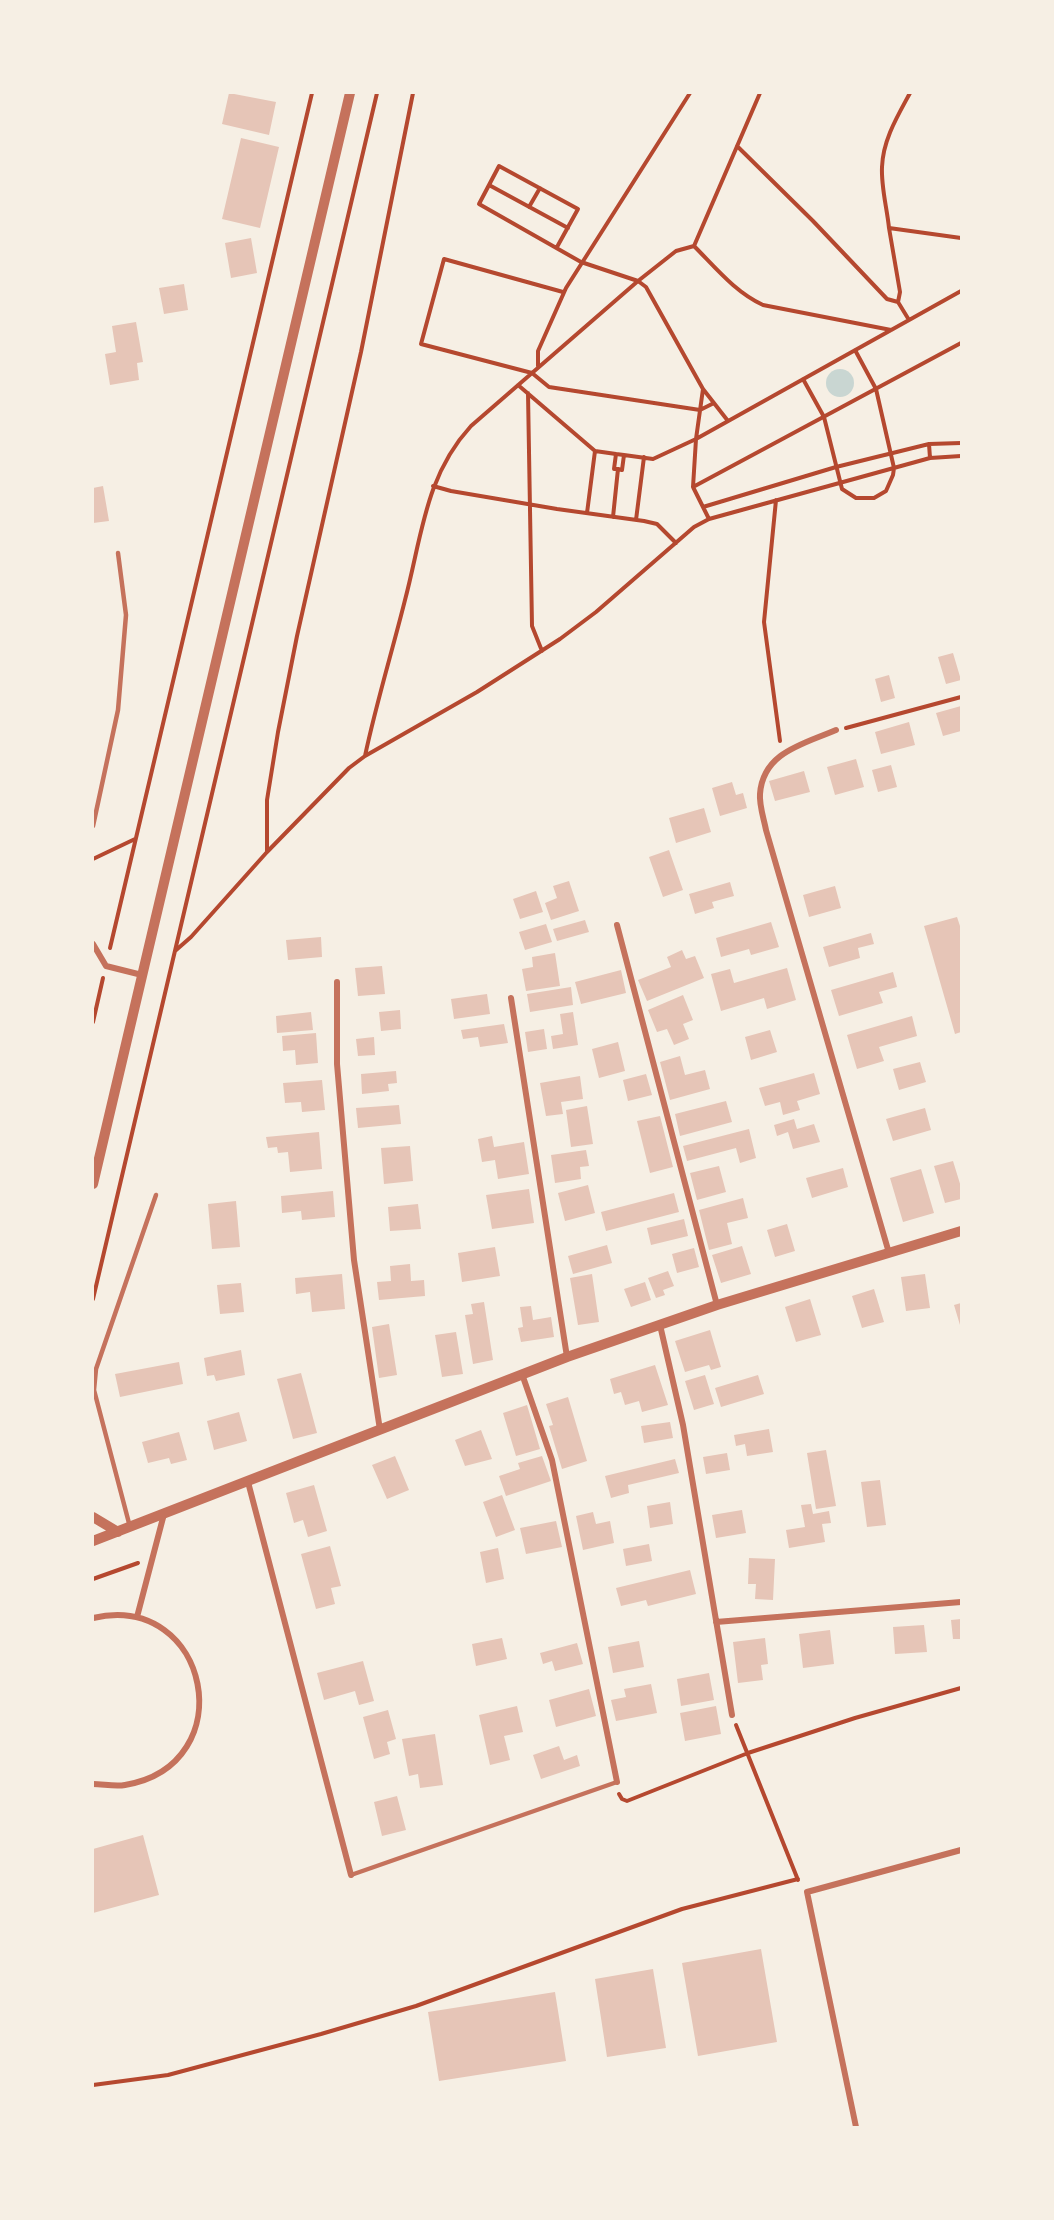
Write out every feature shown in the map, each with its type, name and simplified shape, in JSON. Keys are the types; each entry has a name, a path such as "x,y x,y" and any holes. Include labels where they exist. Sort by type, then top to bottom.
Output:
{"street":[{"path":"93,1184 350,93"},
{"path":"836,730 781,754 764,772 759,795 766,830 889,1253"},
{"path":"617,925 717,1305"},
{"path":"93,944 106,966 142,975"},
{"path":"337,982 337,1064 354,1260 380,1430"},
{"path":"510,998 567,1357"},
{"path":"93,1541 567,1357 717,1305 961,1231"},
{"path":"660,1324 682,1425 732,1715"},
{"path":"522,1374 552,1460 617,1782"},
{"path":"248,1482 351,1875"},
{"path":"137,1617 164,1514"},
{"path":"93,1517 118,1532"},
{"path":"716,1622 961,1602"},
{"path":"93,1618 109,1614 137,1617 162,1629 183,1647 196,1672 201,1702 194,1733 178,1759 153,1778 123,1786 93,1784"},
{"path":"856,2127 807,1892 961,1850"}],"lane":[{"path":"93,826 118,710 126,615 117,553"},
{"path":"130,1527 94,1390 96,1369 156,1195"},
{"path":"351,1875 617,1782"}],"path":[{"path":"93,1022 312,93"},
{"path":"93,1299 377,93"},
{"path":"267,852 267,800 278,732 297,636 361,352 413,93"},
{"path":"538,366 538,351 563,292 690,93"},
{"path":"694,246 760,93"},
{"path":"898,302 900,292 881,170 890,130 910,93"},
{"path":"737,146 887,298 898,302 909,320"},
{"path":"557,247 578,209 499,166 479,204 581,261 638,281 646,287 703,389 728,421"},
{"path":"489,185 568,228"},
{"path":"529,207 540,188"},
{"path":"889,228 961,238"},
{"path":"365,756 407,593 426,505 433,486 456,442 538,366 638,281 676,251 694,246"},
{"path":"694,246 735,289 763,305 892,330"},
{"path":"563,292 444,259 421,344 532,373 549,387 700,410 714,403"},
{"path":"518,385 595,451 653,459 696,439 961,291"},
{"path":"693,487 961,343"},
{"path":"803,379 824,417 839,483 847,494 856,498 874,498 886,491 894,468 876,389 855,351"},
{"path":"703,389 696,439 693,487 708,519"},
{"path":"528,393 532,626 542,651"},
{"path":"703,507 890,453 929,444 961,443"},
{"path":"929,444 930,458"},
{"path":"587,513 595,451"},
{"path":"616,454 614,469 622,470 624,455"},
{"path":"174,951 191,937 267,852 350,768 365,756 542,651 596,612 694,527 708,519 930,458 961,456"},
{"path":"636,520 644,457"},
{"path":"613,517 618,469"},
{"path":"433,486 530,505 636,520 657,525 676,543"},
{"path":"776,500 764,622 781,754"},
{"path":"836,730 961,697"},
{"path":"93,859 136,839"},
{"path":"93,1579 152,1558"},
{"path":"617,1782 620,1796 627,1800 748,1753 855,1718 961,1688"},
{"path":"93,2085 168,2075 321,2034 416,2006 682,1909 798,1879 732,1715"}],"shaded area":[{"path":"840,369 850,373 854,383 850,393 840,397 830,393 826,383 830,373"}],"building":[{"path":"229,93 276,102 269,135 222,124"},
{"path":"241,138 279,147 260,228 222,219"},
{"path":"251,238 257,273 231,278 225,243"},
{"path":"184,284 188,310 164,314 159,288"},
{"path":"136,322 143,362 137,363 139,380 110,385 105,354 116,352 112,326"},
{"path":"103,486 109,521 93,523 93,488"},
{"path":"953,653 961,680 946,684 938,657"},
{"path":"889,675 895,698 881,702 875,679"},
{"path":"961,706 961,731 943,736 936,713"},
{"path":"909,722 915,745 881,754 875,732"},
{"path":"856,759 864,787 835,795 827,767"},
{"path":"891,765 897,787 878,792 872,770"},
{"path":"804,771 810,792 775,801 769,781"},
{"path":"732,782 736,795 743,793 747,808 720,816 712,788"},
{"path":"704,808 711,832 676,843 669,818"},
{"path":"669,850 683,890 663,897 649,857"},
{"path":"569,881 579,911 551,920 545,903 557,898 553,886"},
{"path":"730,882 734,896 712,902 714,908 695,914 689,894"},
{"path":"835,886 841,908 809,917 803,895"},
{"path":"536,891 543,912 520,919 513,899"},
{"path":"957,917 961,929 961,1032 955,1034 924,926"},
{"path":"585,920 589,932 557,941 553,929"},
{"path":"771,922 779,947 751,955 749,949 721,957 716,938"},
{"path":"546,924 552,942 525,950 519,932"},
{"path":"871,933 874,944 858,948 860,958 829,967 823,947"},
{"path":"321,937 322,957 288,960 286,940"},
{"path":"682,950 686,959 695,956 704,978 647,1001 638,980 671,967 667,957"},
{"path":"555,953 560,986 526,991 522,969 533,967 532,957"},
{"path":"382,966 385,994 358,996 355,968"},
{"path":"787,968 796,1000 767,1009 764,998 721,1011 711,974 730,969 734,983"},
{"path":"621,970 626,993 581,1004 575,982"},
{"path":"893,972 897,987 879,992 883,1003 839,1016 831,990"},
{"path":"571,987 573,1005 530,1012 527,994"},
{"path":"487,994 490,1014 454,1019 451,999"},
{"path":"683,995 693,1020 683,1024 689,1039 674,1045 667,1029 657,1032 648,1010"},
{"path":"400,1010 401,1029 381,1031 379,1012"},
{"path":"311,1012 313,1030 277,1033 276,1016"},
{"path":"573,1012 578,1045 553,1049 551,1036 563,1034 560,1014"},
{"path":"912,1016 917,1036 879,1047 884,1061 857,1069 847,1035"},
{"path":"504,1024 508,1043 480,1047 478,1037 463,1039 461,1030"},
{"path":"544,1029 547,1049 528,1052 525,1032"},
{"path":"770,1030 777,1052 751,1060 745,1037"},
{"path":"316,1033 318,1063 296,1065 295,1050 283,1051 282,1036"},
{"path":"374,1037 375,1055 358,1056 356,1039"},
{"path":"618,1042 625,1071 599,1078 592,1049"},
{"path":"680,1056 685,1075 705,1070 710,1089 670,1100 660,1062"},
{"path":"920,1062 926,1082 899,1090 893,1069"},
{"path":"396,1071 397,1083 388,1084 389,1091 362,1094 361,1074"},
{"path":"814,1073 820,1094 797,1101 800,1110 783,1115 780,1102 765,1106 759,1088"},
{"path":"646,1074 652,1095 628,1101 623,1080"},
{"path":"580,1076 583,1099 561,1102 563,1114 546,1116 540,1083"},
{"path":"322,1080 325,1110 302,1112 301,1102 285,1103 283,1083"},
{"path":"726,1101 732,1122 680,1136 675,1114"},
{"path":"399,1105 401,1124 358,1128 356,1108"},
{"path":"587,1106 593,1144 571,1147 566,1110"},
{"path":"925,1108 931,1130 893,1141 886,1119"},
{"path":"660,1116 673,1167 650,1173 637,1121"},
{"path":"794,1119 797,1129 814,1124 820,1142 793,1149 788,1132 777,1136 774,1125"},
{"path":"749,1129 756,1158 740,1163 736,1148 687,1161 683,1146"},
{"path":"319,1132 322,1169 290,1172 288,1152 278,1153 277,1147 268,1148 266,1137"},
{"path":"492,1136 494,1147 524,1142 529,1174 498,1179 495,1160 482,1162 478,1139"},
{"path":"410,1146 413,1181 384,1184 381,1148"},
{"path":"586,1150 589,1166 580,1167 581,1179 555,1183 551,1155"},
{"path":"953,1161 961,1187 961,1199 945,1203 934,1166"},
{"path":"719,1166 726,1192 697,1200 690,1173"},
{"path":"843,1168 848,1187 812,1198 806,1178"},
{"path":"921,1169 934,1213 903,1222 890,1178"},
{"path":"588,1185 595,1213 565,1221 558,1193"},
{"path":"529,1189 534,1223 492,1229 486,1195"},
{"path":"333,1191 335,1217 302,1220 301,1211 282,1213 281,1196"},
{"path":"674,1193 679,1212 606,1231 601,1212"},
{"path":"743,1198 748,1218 727,1223 732,1244 709,1250 699,1210"},
{"path":"236,1201 240,1247 212,1249 208,1204"},
{"path":"418,1204 421,1229 390,1231 388,1207"},
{"path":"684,1219 688,1236 651,1245 647,1228"},
{"path":"787,1224 795,1251 775,1257 767,1230"},
{"path":"607,1245 612,1263 573,1274 568,1256"},
{"path":"742,1246 751,1274 721,1283 712,1255"},
{"path":"495,1247 500,1276 462,1282 458,1253"},
{"path":"694,1248 699,1267 677,1273 672,1254"},
{"path":"410,1264 411,1281 424,1280 425,1296 379,1300 377,1282 391,1281 390,1266"},
{"path":"668,1271 674,1286 663,1290 665,1295 656,1298 648,1278"},
{"path":"342,1274 345,1309 312,1312 310,1292 296,1294 295,1278"},
{"path":"592,1274 599,1322 578,1325 570,1278"},
{"path":"925,1274 930,1308 906,1311 901,1277"},
{"path":"645,1282 651,1300 631,1307 624,1289"},
{"path":"241,1283 244,1312 220,1314 217,1285"},
{"path":"874,1289 884,1322 862,1328 852,1296"},
{"path":"810,1299 821,1335 796,1342 785,1307"},
{"path":"484,1302 493,1360 473,1364 465,1315 473,1314 471,1304"},
{"path":"961,1303 961,1325 960,1325 954,1305"},
{"path":"531,1306 533,1320 551,1317 554,1337 521,1342 518,1328 523,1327 520,1307"},
{"path":"389,1324 397,1375 379,1378 372,1327"},
{"path":"710,1330 721,1367 711,1370 709,1365 685,1372 675,1341"},
{"path":"456,1332 463,1374 442,1377 435,1335"},
{"path":"241,1350 245,1375 216,1381 214,1375 207,1376 204,1358"},
{"path":"179,1362 183,1384 120,1397 115,1374"},
{"path":"655,1365 668,1405 642,1412 639,1401 625,1405 621,1392 614,1394 610,1379"},
{"path":"301,1373 317,1433 293,1439 277,1379"},
{"path":"705,1375 714,1404 694,1410 685,1381"},
{"path":"758,1375 764,1394 721,1407 715,1388"},
{"path":"568,1397 587,1461 562,1469 549,1426 553,1425 546,1404"},
{"path":"527,1405 540,1449 516,1456 503,1413"},
{"path":"239,1412 247,1441 214,1450 207,1421"},
{"path":"670,1422 673,1438 644,1443 641,1426"},
{"path":"769,1429 773,1452 747,1456 745,1444 736,1446 734,1435"},
{"path":"481,1430 492,1459 465,1466 455,1440"},
{"path":"179,1432 187,1460 171,1464 169,1458 148,1463 142,1442"},
{"path":"826,1450 836,1506 816,1509 807,1453"},
{"path":"727,1453 730,1470 706,1474 703,1457"},
{"path":"395,1456 409,1490 387,1499 372,1465"},
{"path":"542,1456 551,1481 506,1496 499,1476 520,1469 518,1463"},
{"path":"675,1459 679,1473 628,1485 629,1493 611,1498 605,1476"},
{"path":"880,1480 886,1525 867,1527 861,1482"},
{"path":"314,1485 327,1531 308,1537 303,1520 294,1523 286,1493"},
{"path":"502,1495 515,1530 496,1537 483,1502"},
{"path":"670,1502 673,1524 650,1528 647,1506"},
{"path":"811,1504 813,1514 829,1511 831,1523 822,1524 825,1542 789,1548 786,1530 805,1527 801,1505"},
{"path":"742,1510 746,1533 716,1538 712,1515"},
{"path":"593,1512 596,1524 610,1521 614,1543 583,1550 576,1516"},
{"path":"556,1521 562,1547 526,1554 520,1528"},
{"path":"649,1544 652,1561 626,1566 623,1549"},
{"path":"330,1546 341,1586 331,1588 335,1604 316,1609 301,1554"},
{"path":"498,1548 504,1579 486,1583 480,1552"},
{"path":"749,1558 775,1559 773,1600 755,1599 756,1584 748,1584"},
{"path":"690,1570 696,1594 648,1606 646,1600 621,1606 616,1588"},
{"path":"961,1619 961,1639 953,1639 951,1620"},
{"path":"924,1625 927,1652 895,1654 893,1627"},
{"path":"830,1630 834,1664 803,1668 799,1634"},
{"path":"502,1638 507,1659 476,1666 472,1644"},
{"path":"765,1638 768,1664 761,1665 763,1680 738,1683 733,1642"},
{"path":"639,1641 644,1667 613,1673 608,1647"},
{"path":"577,1643 583,1664 555,1671 552,1661 543,1664 540,1653"},
{"path":"363,1661 374,1701 359,1705 355,1691 324,1700 317,1673"},
{"path":"709,1673 714,1700 681,1706 677,1679"},
{"path":"651,1684 657,1713 616,1721 611,1700 626,1697 624,1689"},
{"path":"589,1689 596,1716 556,1727 549,1700"},
{"path":"517,1706 523,1732 504,1736 510,1760 490,1765 479,1715"},
{"path":"716,1706 721,1734 685,1741 680,1713"},
{"path":"388,1710 396,1739 387,1742 390,1754 374,1759 363,1717"},
{"path":"435,1734 443,1785 420,1788 418,1774 409,1776 402,1739"},
{"path":"559,1746 564,1760 577,1755 580,1766 541,1779 533,1755"},
{"path":"397,1796 406,1830 382,1836 374,1802"},
{"path":"143,1835 159,1895 93,1913 93,1849"},
{"path":"761,1949 777,2042 698,2056 682,1963"},
{"path":"653,1969 666,2048 607,2057 595,1979"},
{"path":"555,1992 566,2061 439,2081 428,2012"}]}
